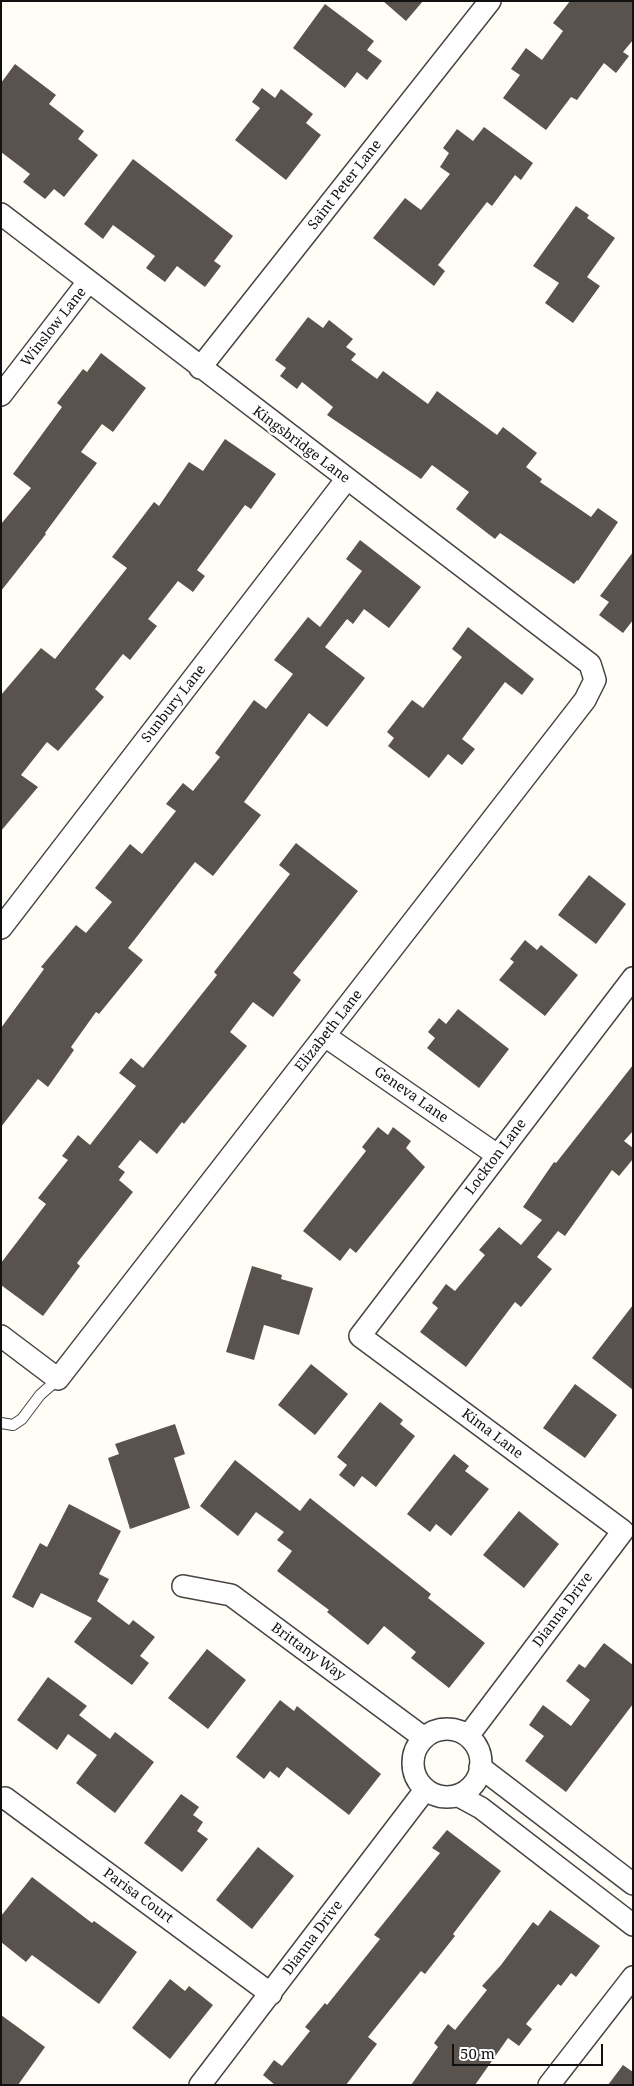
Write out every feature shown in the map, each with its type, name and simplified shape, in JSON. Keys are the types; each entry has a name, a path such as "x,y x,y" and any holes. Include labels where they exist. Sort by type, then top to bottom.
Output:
{"street":[{"name":"Saint Peter Lane","path":"200,368 490,1"},
{"name":"Kingsbridge Lane","path":"1,214 346,480 590,664 595,680"},
{"name":"Winslow Lane","path":"1,395 88,282"},
{"name":"Sunbury Lane","path":"1,928 346,480"},
{"name":"Elizabeth Lane","path":"58,1379 584,700 595,680"},
{"name":"Lockton Lane","path":"360,1336 633,978"},
{"name":"Geneva Lane","path":"325,1036 497,1155"},
{"path":"1,1336 58,1379"},
{"name":"Kima Lane","path":"360,1336 623,1531"},
{"name":"Dianna Drive","path":"468,1736 623,1531"},
{"name":"Brittany Way","path":"183,1586 231,1596 424,1738"},
{"path":"446,1729 458,1731 468,1736 476,1745 480,1756 480,1767 473,1784 459,1796 447,1798 436,1796 425,1790 417,1782 413,1770 414,1752 424,1738 434,1731 446,1729"},
{"path":"480,1767 633,1884"},
{"name":"Dianna Drive","path":"200,2085 425,1790"},
{"path":"459,1796 481,1808 633,1924"},
{"name":"Parisa Court","path":"5,1798 271,1994"},
{"path":"549,2085 633,1976"}],"lane":[{"path":"1,1423 13,1425 22,1419 40,1395 58,1379"}],"building":[{"path":"383,1 423,1 406,21"},
{"path":"570,1 633,1 633,40 623,52 629,56 616,73 604,63 577,100 571,97 546,130 503,98 520,75 511,69 526,48 542,60 563,31 553,23"},
{"path":"325,4 374,41 367,50 382,61 367,80 357,72 345,88 293,48"},
{"path":"15,64 56,95 49,104 84,131 78,139 98,155 64,197 54,189 45,199 23,182 30,174 1,152 1,83"},
{"path":"262,88 275,98 281,89 313,114 306,123 321,135 286,180 235,140 260,108 252,102"},
{"path":"484,127 533,163 521,180 515,175 492,206 487,202 438,265 445,271 434,286 373,238 405,198 421,210 450,174 440,167 449,153 443,148 457,129 473,141"},
{"path":"133,159 233,236 214,261 221,266 205,287 177,266 165,282 146,268 155,256 113,225 103,239 84,224"},
{"path":"576,206 589,215 587,218 615,238 587,277 600,286 573,323 545,303 559,283 533,266"},
{"path":"308,317 323,328 329,320 353,339 346,347 356,354 351,360 377,379 383,371 428,404 437,391 497,435 503,427 537,453 526,467 542,479 540,482 591,517 598,508 618,522 578,581 574,584 500,533 495,539 456,509 469,492 432,465 421,479 327,415 333,407 302,382 297,389 280,376 286,368 275,360"},
{"path":"101,353 146,388 113,432 102,424 81,452 97,463 46,534 1,591 1,524 31,488 13,474 62,407 57,403 83,369 87,372"},
{"path":"225,439 276,474 251,509 245,505 197,570 205,576 193,592 178,581 148,619 157,626 130,660 123,654 95,689 104,697 58,751 47,742 21,775 38,787 1,831 1,695 41,648 55,659 127,568 112,557 154,502 159,506 189,462 203,471"},
{"path":"360,540 421,587 389,628 364,609 353,624 347,619 325,647 365,678 327,727 309,713 244,802 261,815 213,876 195,862 128,948 143,960 99,1014 96,1012 71,1047 74,1050 48,1087 38,1079 1,1127 1,1028 44,969 41,967 76,925 86,933 112,902 95,888 130,844 142,854 176,811 166,804 183,783 193,791 220,757 215,753 254,700 266,709 293,674 274,660 308,617 320,627 362,571 346,559"},
{"path":"633,552 633,620 623,633 599,615 609,602 600,596"},
{"path":"468,627 534,679 522,695 505,682 462,739 475,749 462,765 448,754 429,778 388,746 394,738 387,732 412,700 423,708 462,657 452,649"},
{"path":"296,843 358,891 293,973 301,980 273,1017 253,1002 230,1032 247,1046 184,1124 182,1122 157,1154 140,1140 118,1167 125,1172 119,1180 133,1192 77,1263 80,1266 43,1316 1,1285 1,1263 46,1204 38,1198 68,1160 62,1156 78,1135 90,1145 136,1086 119,1073 131,1058 143,1068 217,975 214,972 290,874 279,865"},
{"path":"589,875 626,904 596,944 558,915"},
{"path":"525,940 537,950 541,945 578,975 545,1016 499,980 514,962 510,959"},
{"path":"458,1009 509,1049 479,1088 427,1048 435,1038 428,1032 439,1018 446,1024"},
{"path":"633,1065 633,1131 624,1141 633,1148 633,1159 619,1176 612,1170 565,1236 558,1231 537,1257 552,1269 521,1307 515,1302 466,1367 420,1332 438,1308 432,1303 446,1284 455,1291 485,1255 479,1250 499,1227 521,1245 542,1220 523,1207 554,1162 556,1163"},
{"path":"378,1127 388,1135 393,1127 411,1141 406,1148 425,1167 356,1253 350,1248 340,1261 303,1231 366,1151 362,1147"},
{"path":"252,1266 282,1275 281,1279 313,1288 299,1335 264,1325 254,1360 226,1352"},
{"path":"633,1305 633,1390 592,1358"},
{"path":"311,1364 348,1394 315,1435 278,1405"},
{"path":"575,1384 617,1415 585,1458 543,1428"},
{"path":"380,1402 403,1420 400,1424 415,1436 376,1487 362,1476 354,1487 339,1475 347,1465 337,1457"},
{"path":"175,1424 185,1454 174,1458 190,1508 130,1529 108,1458 119,1454 115,1444"},
{"path":"454,1454 469,1466 465,1471 489,1489 451,1536 436,1524 430,1532 407,1514"},
{"path":"235,1460 300,1511 310,1498 431,1594 428,1598 485,1643 449,1688 411,1658 416,1652 384,1626 368,1645 327,1612 329,1610 277,1571 292,1551 277,1540 284,1532 256,1512 238,1536 200,1506"},
{"path":"69,1504 121,1531 99,1574 109,1579 97,1601 129,1625 133,1620 155,1637 140,1656 149,1663 132,1685 74,1642 92,1618 41,1593 33,1608 12,1597 40,1543 47,1547"},
{"path":"519,1511 559,1544 524,1588 483,1555"},
{"path":"604,1643 633,1665 633,1704 566,1792 525,1761 544,1736 529,1725 543,1705 571,1726 590,1700 566,1681 579,1664 585,1668"},
{"path":"207,1649 246,1680 208,1729 168,1698"},
{"path":"48,1677 87,1706 79,1715 110,1739 115,1732 154,1762 115,1813 76,1783 97,1755 68,1734 57,1750 17,1720"},
{"path":"280,1700 294,1711 297,1706 381,1774 349,1815 287,1767 279,1778 270,1771 264,1779 236,1757"},
{"path":"181,1794 199,1807 193,1815 203,1822 197,1831 208,1839 182,1872 144,1843"},
{"path":"447,1830 501,1871 453,1934 455,1936 425,1974 421,1971 368,2037 377,2044 346,2085 275,2085 263,2075 274,2060 282,2066 310,2031 305,2027 325,2003 327,2005 380,1939 374,1935 440,1853 432,1848"},
{"path":"258,1847 294,1876 252,1929 216,1900"},
{"path":"32,1877 92,1923 94,1921 137,1952 99,2004 32,1955 26,1962 1,1942 1,1916"},
{"path":"550,1910 600,1946 576,1977 571,1973 561,1986 558,1984 526,2024 532,2029 519,2046 508,2038 475,2085 411,2085 438,2047 434,2043 448,2024 455,2030 487,1990 482,1986 501,1965 533,1922 538,1926"},
{"path":"170,1979 185,1991 189,1986 213,2005 170,2059 132,2028"},
{"path":"1,2015 45,2047 18,2085 1,2085"},
{"path":"623,2065 633,2072 633,2085 608,2085"}]}
